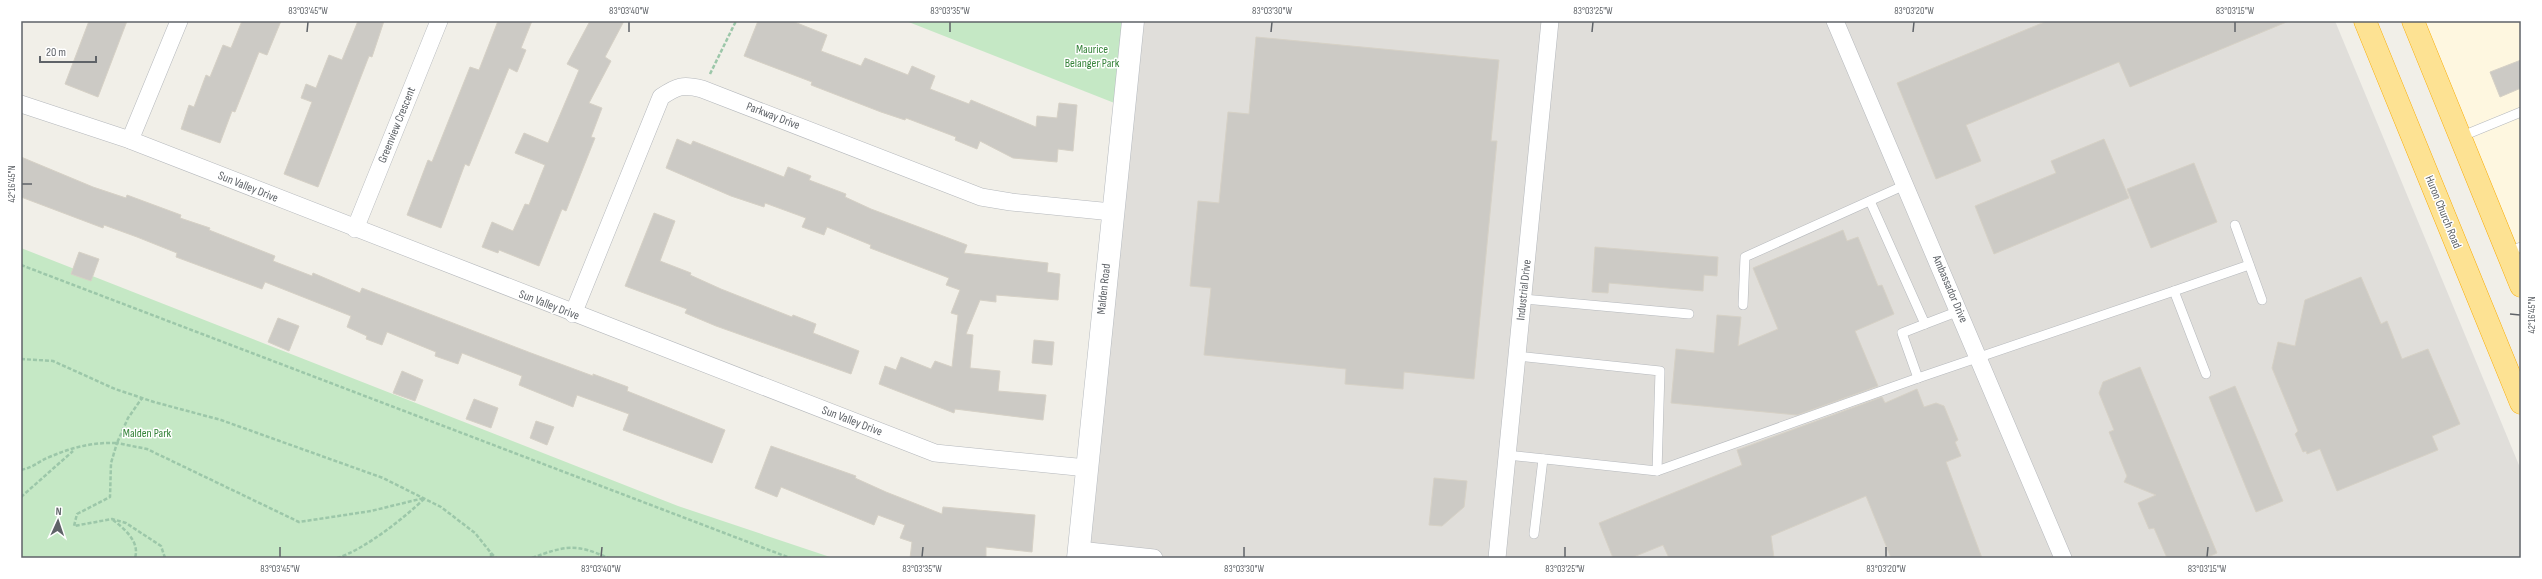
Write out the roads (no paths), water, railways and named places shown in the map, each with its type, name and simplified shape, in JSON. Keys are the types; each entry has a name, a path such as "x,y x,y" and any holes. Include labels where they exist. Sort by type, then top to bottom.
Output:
{"highway":[{"name":"Huron Church Road","path":"2365,21 2521,403"},
{"path":"2412,21 2460,137 2514,249 2521,286"}],"main road":[{"name":"Malden Road","path":"1078,554 1112,212 1133,21"}],"street":[{"path":"130,140 179,21"},
{"name":"Greenview Crescent","path":"355,229 440,21"},
{"name":"Industrial Drive","path":"1497,558 1550,21"},
{"name":"Ambassador Drive","path":"1835,21 1980,357 2063,558"},
{"name":"Parkway Drive","path":"573,314 661,97 675,87 690,86 702,89 981,197 1011,202 1112,212"},
{"name":"Sun Valley Drive","path":"21,104 130,140 573,314 935,453 1087,468"},
{"path":"1078,554 1154,558"}],"lane":[{"path":"2460,137 2521,112"},
{"path":"1743,305 1745,257 1905,185"},
{"path":"1870,201 1925,324"},
{"path":"2235,225 2262,300"},
{"path":"1507,455 1657,471 1918,378 2249,265"},
{"path":"2174,291 2206,374"},
{"path":"1523,299 1689,314"},
{"path":"1918,378 1902,333 1959,311"},
{"path":"1517,356 1660,371 1657,471"},
{"path":"1534,534 1543,459"}],"park label":[{"name":"Maurice Belanger Park","path":"1092,56"},
{"name":"Malden Park","path":"147,433"}]}
